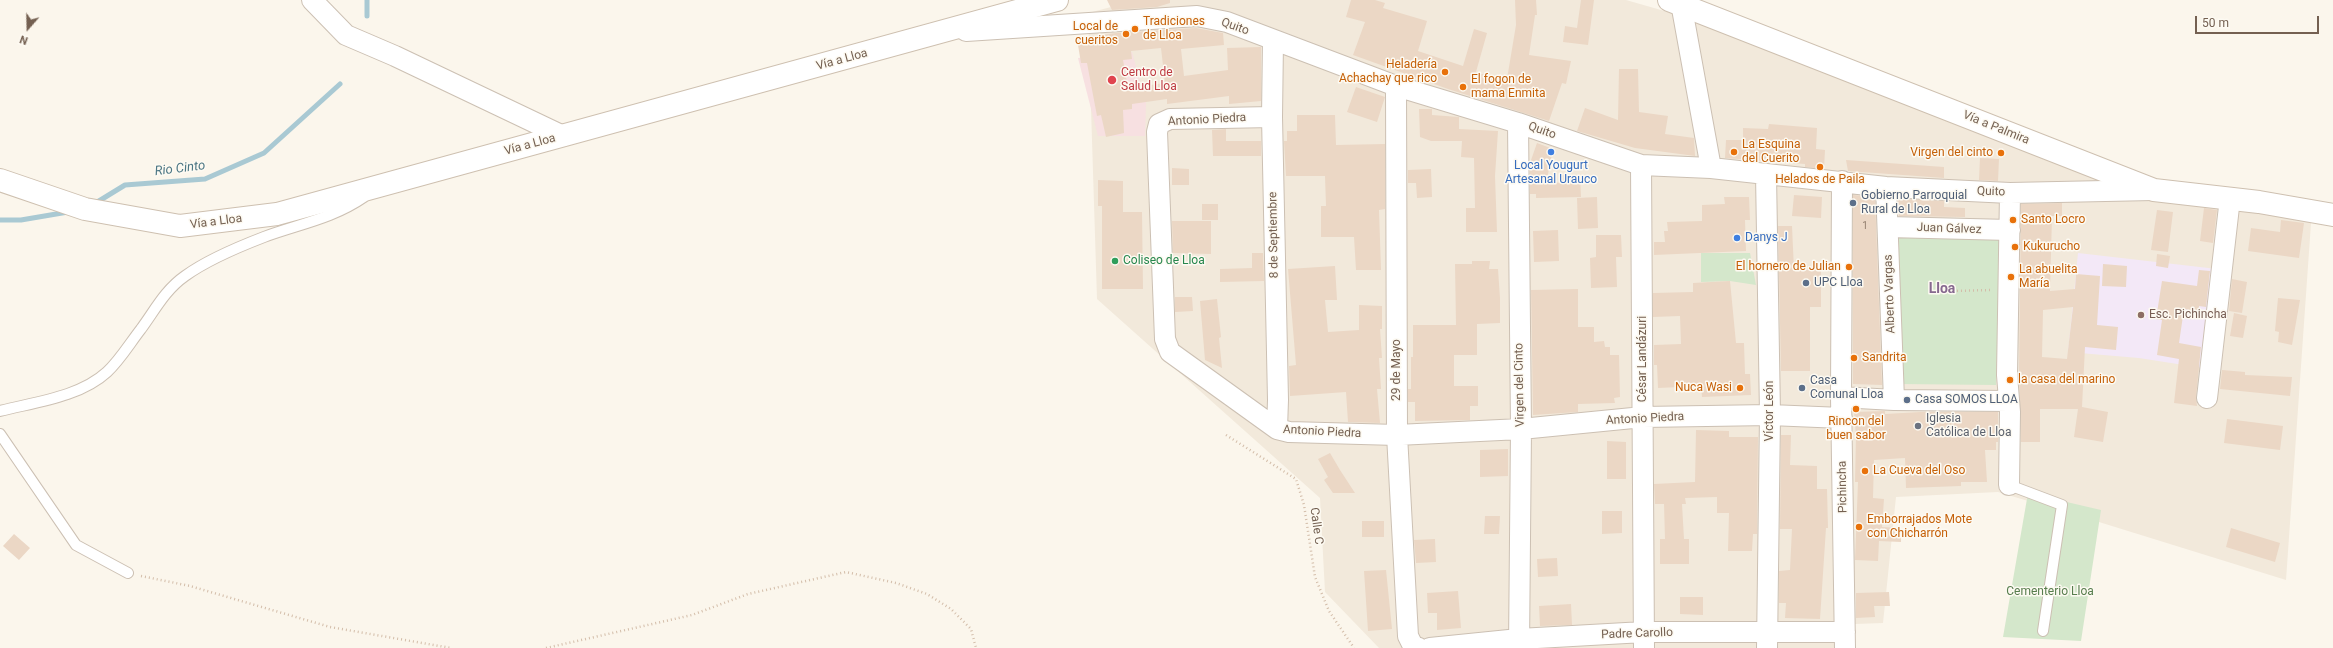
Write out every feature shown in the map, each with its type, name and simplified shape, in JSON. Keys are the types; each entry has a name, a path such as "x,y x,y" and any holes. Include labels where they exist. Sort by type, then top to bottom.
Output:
{"street":[{"path":"312,0 346,35 395,56 562,136"},
{"name":"Vía a Lloa","path":"0,180 85,209 180,226 276,214 1057,0"},
{"path":"1677,1 1710,168"},
{"name":"Vía a Palmira","path":"1677,1 2154,190 2230,198 2333,215"},
{"name":"Quito","path":"942,32 1198,16 1227,22 1273,41 1396,86 1518,122 1641,165 1710,168 1842,181 1886,187 2010,193 2154,190"},
{"name":"8 de Septiembre","path":"1273,41 1272,116 1278,400 1277,429"},
{"name":"29 de Mayo","path":"1396,86 1397,435 1408,636 1413,646 1419,648"},
{"name":"Antonio Piedra","path":"1272,116 1170,119 1159,124 1157,132 1164,339 1170,352 1277,429 1289,432 1397,435 1521,429 1643,417 1770,415 1842,418"},
{"name":"Virgen del Cinto","path":"1518,122 1521,429 1519,643"},
{"name":"César Landázuri","path":"1641,165 1644,640"},
{"name":"Víctor León","path":"1766,174 1770,415 1767,640"},
{"name":"Pichincha","path":"1842,181 1841,397 1845,640"},
{"name":"Alberto Vargas","path":"1886,187 1894,400"},
{"path":"2009,485 2009,401 2007,375 2010,290 2010,193"},
{"path":"2207,398 2230,198"},
{"name":"Juan Gálvez","path":"1888,227 2010,230"},
{"path":"1841,397 1894,400 2009,401"},
{"name":"Padre Carollo","path":"1430,648 1519,643 1644,640 1845,640"}],"lane":[{"path":"0,411 40,401 90,385 108,371 142,327 156,305 170,288 185,276 263,237 345,210 381,186"},
{"path":"0,434 76,545 128,573"},
{"path":"2009,485 2062,504 2043,631"}],"path":[{"path":"1953,291 2010,290"},
{"name":"Calle C","path":"1226,435 1296,479 1304,505 1307,535 1315,578 1329,611 1354,648"},
{"path":"546,648 692,615 748,594 846,572 896,583 928,594 951,609 971,629 976,648"},
{"path":"128,573 190,586 330,627 451,648"}],"shaded area":[{"path":"1138,0 1626,0 1668,12 2138,186 2312,209 2286,580 1998,492 1896,497 1883,623 1855,624 1855,648 1379,648 1325,592 1320,498 1097,299 1088,13"},
{"name":"Centro de Salud Lloa","path":"1132,52 1146,103 1145,136 1098,136 1078,58"},
{"name":"Esc. Pichincha","path":"2078,253 2217,269 2203,368 2139,358 2068,352"}],"green space":[{"path":"1890,230 2000,236 1996,385 1897,384"},
{"path":"1701,253 1750,253 1756,285 1730,281 1701,282"},
{"name":"Cementerio Lloa","path":"2028,493 2101,510 2081,641 2003,637"}],"building":[{"path":"1107,0 1170,0 1170,3 1157,7 1112,10"},
{"path":"1351,0 1375,0 1385,3 1383,8 1427,21 1418,51 1463,66 1474,29 1487,33 1476,72 1503,81 1504,78 1507,79 1516,25 1515,0 1536,0 1537,15 1535,15 1529,55 1571,61 1566,84 1562,83 1549,121 1448,89 1353,55 1365,22 1346,17"},
{"path":"1581,0 1594,0 1588,45 1563,42 1565,26 1577,28"},
{"path":"1196,28 1223,33 1224,45 1181,49 1184,76 1228,70 1227,48 1261,47 1261,101 1229,104 1229,96 1167,104 1167,99 1132,104 1132,109 1123,110 1124,133 1106,137 1101,115 1097,116 1087,63 1081,63 1077,39 1116,33","holes":["1161,48 1165,83 1128,88 1123,60 1132,59 1131,51"]},
{"path":"1619,69 1638,69 1639,112 1668,116 1665,134 1694,138 1695,156 1635,148 1577,131 1585,108 1618,120"},
{"path":"1356,87 1385,97 1377,122 1347,112"},
{"path":"1419,109 1432,109 1432,115 1459,117 1459,129 1498,131 1495,176 1497,232 1466,232 1466,208 1475,208 1474,158 1461,157 1462,141 1431,141 1420,137"},
{"path":"1297,115 1335,115 1336,145 1385,144 1385,209 1379,210 1381,270 1356,270 1354,237 1321,237 1321,206 1326,206 1325,176 1286,176 1284,141 1287,141 1287,131 1297,131"},
{"path":"1769,124 1817,128 1816,149 1825,150 1824,169 1805,167 1805,164 1725,158 1726,140 1743,140 1743,128 1768,129"},
{"path":"1226,129 1226,141 1261,141 1261,156 1213,156 1212,130"},
{"path":"1537,143 1553,149 1547,179 1559,183 1562,175 1580,175 1581,197 1536,198 1536,194 1530,194 1530,163"},
{"path":"1980,158 1999,159 1998,181 1979,180"},
{"path":"1846,160 1944,167 1944,178 1848,171"},
{"path":"1172,168 1189,169 1189,185 1172,185"},
{"path":"1431,169 1432,197 1417,198 1416,183 1408,183 1408,170"},
{"path":"1098,180 1123,181 1123,212 1142,212 1143,289 1102,289 1102,206 1098,206"},
{"path":"1794,195 1822,197 1821,218 1792,216"},
{"path":"1853,195 1875,197 1882,385 1853,384"},
{"path":"1597,197 1598,228 1578,229 1577,198"},
{"path":"1724,197 1749,197 1750,220 1745,220 1746,251 1654,255 1654,242 1665,242 1664,231 1668,231 1667,222 1702,221 1702,205 1725,204"},
{"path":"1898,199 1944,201 1944,207 1965,208 1965,217 1899,216"},
{"path":"2062,203 2062,216 2052,216 2050,291 2075,289 2076,274 2100,276 2097,325 2118,327 2116,350 2085,347 2082,407 2108,412 2103,442 2074,437 2078,409 2040,409 2040,442 2021,442 2019,375 2021,204","holes":["2073,307 2067,359 2042,357 2043,310"]},
{"path":"1202,204 1218,204 1218,220 1202,220"},
{"path":"2204,208 2217,210 2213,243 2200,241"},
{"path":"2157,210 2173,212 2168,252 2151,250"},
{"path":"2281,220 2304,223 2299,258 2248,251 2251,228 2280,232"},
{"path":"1172,221 1211,221 1211,254 1173,253"},
{"path":"1778,226 1792,226 1794,270 1821,270 1821,307 1810,307 1810,371 1781,371"},
{"path":"1558,230 1559,261 1534,262 1533,231"},
{"path":"1596,235 1621,235 1622,257 1616,257 1617,287 1591,288 1590,258 1596,257"},
{"path":"1252,253 1263,253 1264,281 1220,282 1220,269 1252,268"},
{"path":"2157,254 2170,256 2168,268 2156,266"},
{"path":"1472,261 1490,261 1489,269 1498,269 1500,298 1500,323 1477,324 1477,355 1454,355 1454,386 1478,386 1478,406 1470,406 1470,420 1415,421 1415,402 1408,402 1408,389 1411,389 1413,325 1456,325 1455,264 1472,264"},
{"path":"2103,264 2127,266 2126,287 2102,286"},
{"path":"1335,266 1337,300 1325,300 1328,332 1359,330 1359,305 1382,306 1382,329 1380,329 1382,358 1379,358 1381,389 1377,389 1380,423 1348,422 1346,392 1290,396 1289,366 1296,365 1288,269"},
{"path":"2199,270 2210,271 2206,307 2199,306 2199,312 2184,309 2179,343 2201,347 2196,397 2197,406 2174,403 2179,359 2157,355 2162,320 2156,319 2162,281 2197,286"},
{"path":"2232,279 2247,282 2242,313 2229,311"},
{"path":"1730,281 1736,343 1744,343 1745,374 1750,374 1751,395 1702,397 1701,386 1658,388 1657,365 1654,365 1654,345 1681,344 1680,316 1653,317 1653,293 1693,292 1693,283"},
{"path":"1578,289 1578,327 1594,327 1594,342 1604,341 1605,347 1610,347 1610,355 1619,355 1620,397 1614,398 1615,403 1578,404 1578,412 1533,415 1531,290"},
{"path":"1175,297 1192,297 1193,311 1175,312"},
{"path":"2278,298 2300,300 2292,345 2278,342 2279,332 2275,331"},
{"path":"1217,299 1221,337 1219,338 1222,368 1205,360 1200,301"},
{"path":"2234,313 2247,316 2243,338 2230,336"},
{"path":"2222,370 2245,372 2245,375 2292,377 2290,396 2220,389"},
{"path":"1885,411 1885,414 1921,412 1998,412 1998,442 1996,442 1996,450 1985,450 1987,482 1961,482 1961,486 1906,488 1905,458 1874,460 1873,498 1884,499 1882,527 1901,528 1901,542 1879,541 1878,561 1855,560 1858,482 1855,482 1856,436 1854,412"},
{"path":"2227,419 2283,426 2280,450 2224,443"},
{"path":"1696,430 1729,431 1729,437 1758,437 1757,534 1753,534 1752,551 1728,551 1729,513 1717,513 1717,497 1685,498 1686,504 1682,504 1684,539 1689,539 1689,564 1660,564 1660,539 1665,539 1664,504 1655,504 1654,484 1695,482"},
{"path":"1781,435 1791,435 1790,465 1817,466 1817,489 1827,489 1828,528 1826,528 1820,619 1785,618 1786,603 1779,603 1779,571 1790,570 1792,529 1780,529"},
{"path":"1607,441 1626,442 1626,479 1607,479"},
{"path":"1508,449 1508,476 1480,477 1480,450"},
{"path":"1330,453 1355,493 1333,493 1324,480 1328,477 1318,459"},
{"path":"1602,511 1622,511 1622,533 1602,534"},
{"path":"1485,516 1500,516 1499,534 1484,534"},
{"path":"1362,521 1384,521 1384,537 1362,537"},
{"path":"2231,528 2280,543 2275,562 2226,547"},
{"path":"14,534 30,548 19,560 3,546"},
{"path":"1435,539 1436,562 1416,563 1414,540"},
{"path":"1557,558 1558,576 1538,577 1537,559"},
{"path":"1386,570 1392,629 1368,631 1364,571"},
{"path":"1458,591 1461,628 1437,630 1437,613 1428,613 1427,593"},
{"path":"1889,592 1890,606 1874,606 1875,617 1856,618 1856,593"},
{"path":"1680,597 1703,597 1703,615 1680,614"},
{"path":"1571,604 1572,625 1540,626 1539,606"}],"waterway":[{"name":"Rio Cinto","path":"367,0 367,16"},
{"name":"Rio Cinto","path":"94,204 125,185 205,179 264,153 340,84"},
{"name":"Rio Cinto","path":"0,220 21,220 68,212"}],"place":[{"name":"Tradiciones de Lloa","path":"1135,29"},
{"name":"Local de cueritos","path":"1126,34"},
{"name":"Heladería Achachay que rico","path":"1445,72"},
{"name":"Centro de Salud Lloa","path":"1112,80"},
{"name":"El fogon de mama Enmita","path":"1463,87"},
{"name":"Local Yougurt Artesanal Urauco","path":"1551,152"},
{"name":"La Esquina del Cuerito","path":"1734,152"},
{"name":"Virgen del cinto","path":"2001,153"},
{"name":"Helados de Paila","path":"1820,167"},
{"name":"Gobierno Parroquial Rural de Lloa","path":"1853,203"},
{"name":"Santo Locro","path":"2013,220"},
{"name":"Danys J","path":"1737,238"},
{"name":"Kukurucho","path":"2015,247"},
{"name":"Coliseo de Lloa","path":"1115,261"},
{"name":"El hornero de Julian","path":"1849,267"},
{"name":"La abuelita María","path":"2011,277"},
{"name":"UPC Lloa","path":"1806,283"},
{"name":"Esc. Pichincha","path":"2141,315"},
{"name":"Sandrita","path":"1854,358"},
{"name":"la casa del marino","path":"2010,380"},
{"name":"Nuca Wasi","path":"1740,388"},
{"name":"Casa Comunal Lloa","path":"1802,388"},
{"name":"Casa SOMOS LLOA","path":"1907,400"},
{"name":"Rincon del buen sabor","path":"1856,409"},
{"name":"Iglesia Católica de Lloa","path":"1918,426"},
{"name":"La Cueva del Oso","path":"1865,471"},
{"name":"Emborrajados Mote con Chicharrón","path":"1859,527"}],"district":[{"name":"Lloa","path":"1942,289"}]}
